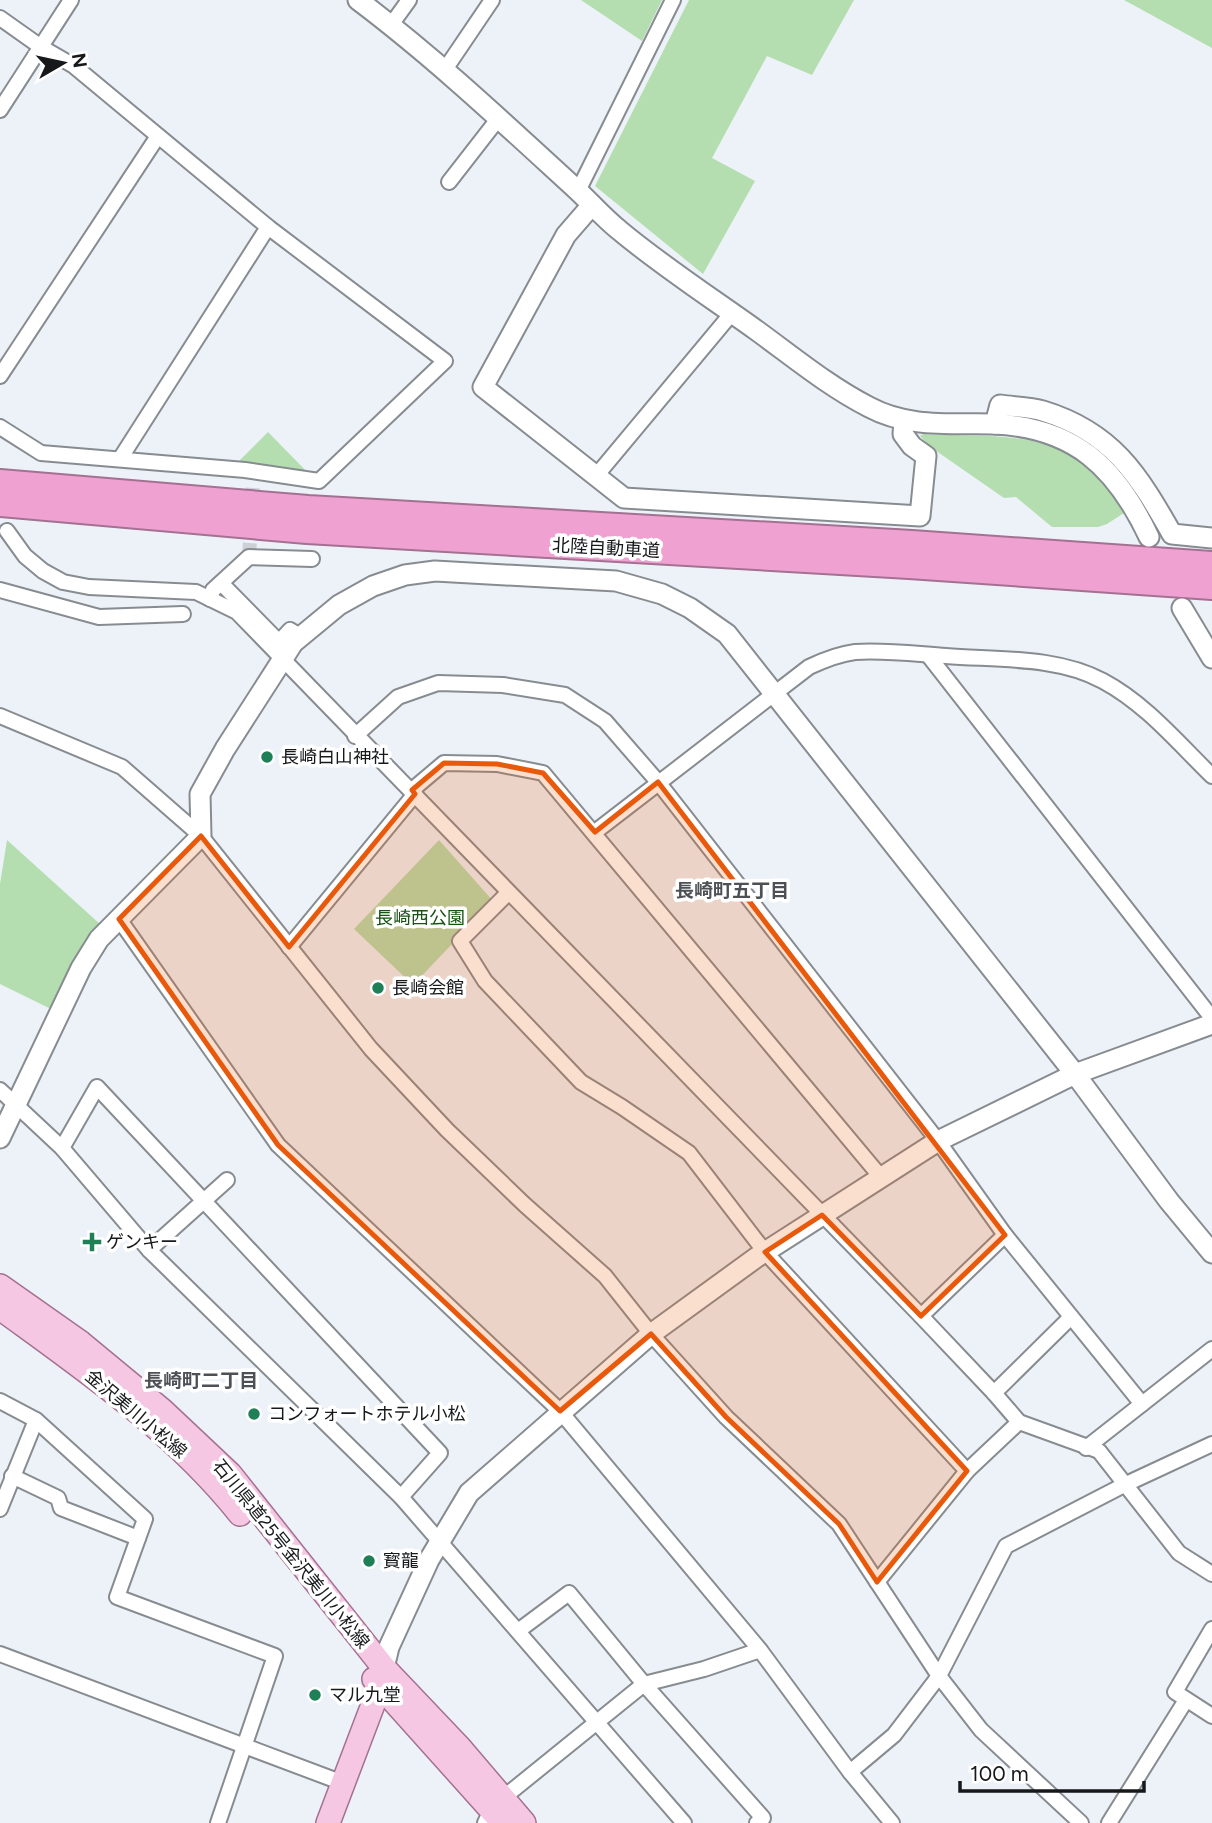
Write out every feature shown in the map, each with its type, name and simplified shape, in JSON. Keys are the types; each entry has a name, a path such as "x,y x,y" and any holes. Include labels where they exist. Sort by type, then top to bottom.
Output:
{"highway":[{"path":"0,474 244,499 308,509"},
{"name":"北陸自動車道","path":"0,483 308,509 912,544 1212,565"},
{"name":"北陸自動車道","path":"0,503 147,518 418,537 909,565 1212,586"},
{"path":"3,522 147,518"}],"main road":[{"name":"石川県道25号金沢美川小松線","path":"0,1286 81,1343 162,1410 230,1474 382,1677 460,1748 495,1813 524,1823"},
{"name":"金沢美川小松線","path":"0,1308 156,1426 221,1489 382,1677"},
{"path":"328,1823 382,1677"}],"street":[{"path":"0,110 71,0"},
{"path":"358,0 444,71 619,231 844,393 871,408 904,421 995,424 1038,431 1062,439 1084,451 1121,486 1149,537"},
{"path":"391,26 409,0"},
{"path":"444,71 492,0"},
{"path":"673,0 585,198 483,387 624,498 920,516 926,456 912,446 903,434 904,421"},
{"path":"0,18 74,66 268,227 445,360 319,481 254,471 41,453 0,427"},
{"path":"449,182 498,119"},
{"path":"0,376 158,136"},
{"path":"120,459 268,227"},
{"path":"596,476 732,313"},
{"path":"995,424 1000,405 1041,410 1084,427 1114,450 1145,486 1172,534 1212,538"},
{"path":"253,488 254,471"},
{"path":"3,522 25,556 43,571 63,582 89,587 196,592 237,612 921,1317 1019,1422 1099,1451 1180,1553 1212,1574"},
{"path":"210,598 214,590 249,557 312,559"},
{"path":"0,1138 81,968 99,939 201,836 200,794 225,749 300,636 338,605 373,586 405,575 435,571 474,571 616,581 662,594 690,608 727,634 1075,1074 1169,1201 1212,1253"},
{"path":"221,583 279,642 290,630 300,636"},
{"path":"0,590 99,617 183,614"},
{"path":"1182,608 1212,658"},
{"path":"595,832 809,667 829,658 864,652 1043,662 1087,673 1138,705 1212,776"},
{"path":"928,655 1212,1018"},
{"path":"355,736 398,697 438,683 503,685 565,695 605,721 657,782 937,1141 1005,1235 1142,1404"},
{"path":"0,716 122,767 201,836 380,1059 447,1130 525,1205 605,1276 651,1334 726,1417 839,1524 939,1676 981,1730 1081,1823"},
{"path":"289,947 414,792 444,763 497,764 543,773 880,1176"},
{"path":"508,893 460,941 485,981 581,1082 689,1153 765,1252 967,1471"},
{"path":"119,919 278,1145 560,1411 760,1650 850,1772 892,1823"},
{"path":"382,1677 389,1647 429,1560 469,1493 651,1334 765,1252 937,1141 1075,1074 1212,1024"},
{"path":"62,1148 97,1087 440,1453 401,1497"},
{"path":"0,1090 62,1148 149,1250 401,1497 684,1823"},
{"path":"149,1250 228,1180"},
{"path":"921,1317 1005,1235"},
{"path":"994,1393 1071,1317"},
{"path":"1086,1448 1212,1349"},
{"path":"0,1401 36,1420 145,1518 117,1597 275,1656 246,1748 218,1823"},
{"path":"0,1509 36,1420"},
{"path":"877,1582 967,1471 1019,1422"},
{"path":"850,1772 894,1735 939,1676 1006,1546 1124,1485 1212,1444"},
{"path":"12,1476 58,1498 61,1508 138,1538"},
{"path":"518,1631 569,1593 644,1684 762,1818 757,1823"},
{"path":"1212,1629 1175,1692 1212,1716"},
{"path":"495,1813 644,1684 704,1669 760,1650"},
{"path":"0,1654 343,1783"},
{"path":"1109,1823 1186,1700"}],"highlighted area":[{"path":"444,763 497,764 543,773 595,832 658,782 1005,1235 921,1316 822,1215 765,1252 967,1471 877,1582 839,1524 726,1417 651,1334 560,1411 278,1145 119,919 201,836 289,947 415,794 412,790"}],"green space":[{"path":"581,0 662,0 642,41"},
{"path":"689,0 854,0 812,75 767,56 712,158 755,181 703,274 595,186"},
{"path":"1124,0 1212,0 1212,48"},
{"path":"268,432 313,478 234,466"},
{"path":"920,436 1010,438 1052,447 1091,469 1105,484 1124,513 1098,527 1052,527 1016,497 1004,498 932,448"},
{"path":"7,840 101,925 53,1010 0,984 0,884"},
{"name":"長崎西公園","path":"439,840 493,901 413,985 354,929"}],"tunnel":[{"path":"249,557 253,488"}],"place":[{"name":"長崎白山神社","path":"267,757"},
{"name":"長崎会館","path":"378,988"},
{"name":"ゲンキー","path":"92,1242"},
{"name":"コンフォートホテル小松","path":"254,1414"},
{"name":"寳龍","path":"369,1561"},
{"name":"マル九堂","path":"315,1695"}],"district":[{"name":"長崎町五丁目","path":"732,890"},
{"name":"長崎町二丁目","path":"201,1380"}]}
